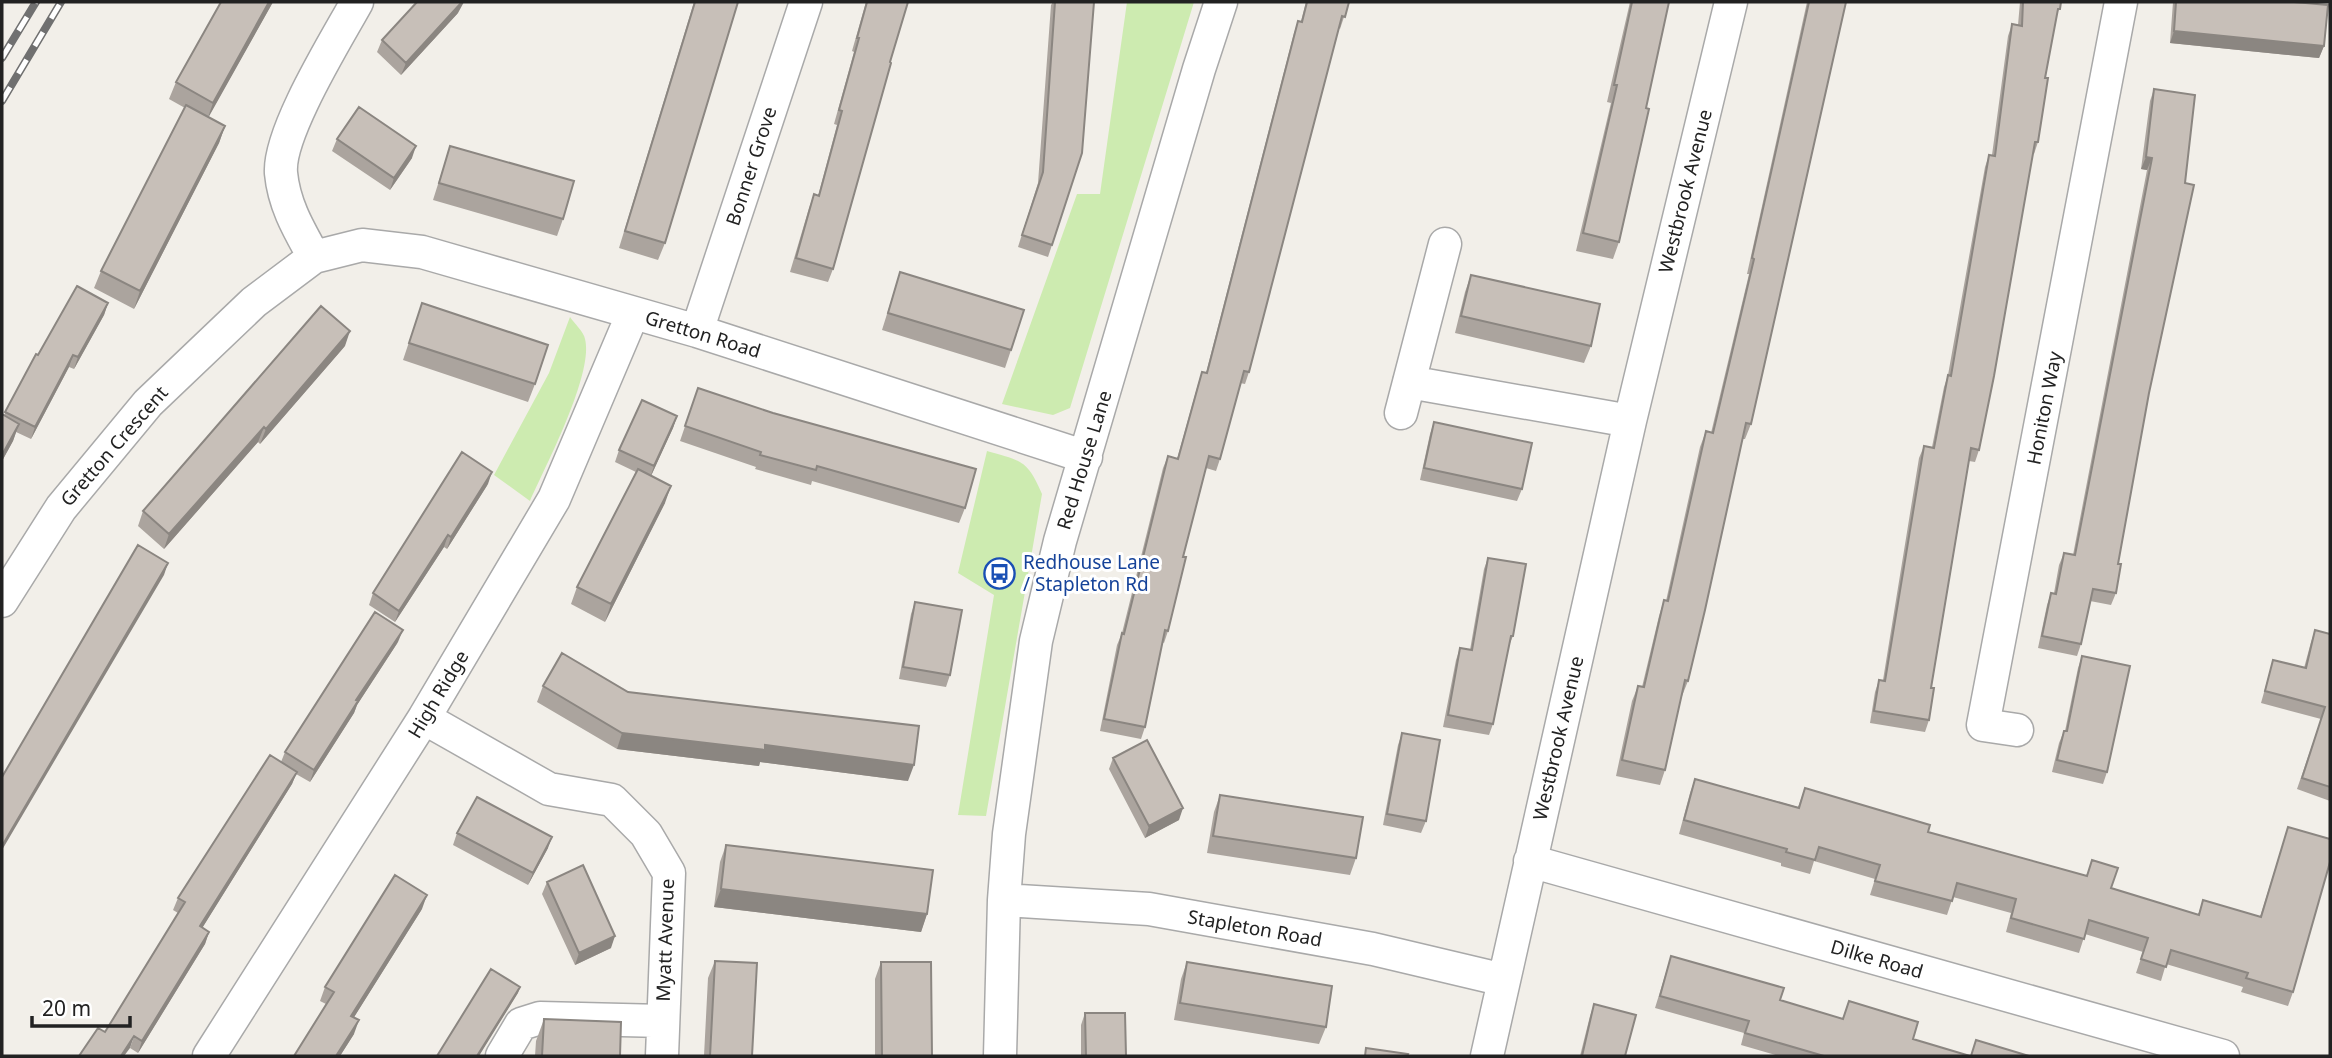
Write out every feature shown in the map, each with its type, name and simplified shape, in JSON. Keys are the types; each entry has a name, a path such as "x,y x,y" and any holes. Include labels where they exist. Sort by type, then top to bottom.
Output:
{"street":[{"path":"314,257 289,213 281,171 290,128 356,2"},
{"name":"Bonner Grove","path":"697,331 806,2"},
{"name":"Red House Lane","path":"1000,1056 1004,900 1009,834 1036,641 1060,541 1221,2"},
{"name":"Westbrook Avenue","path":"1487,1056 1630,421 1731,2"},
{"name":"Honiton Way","path":"2017,730 1983,725 2124,60 2121,2"},
{"path":"1401,412 1445,244"},
{"name":"Gretton Road","path":"314,257 362,245 422,252 697,331 1086,457"},
{"name":"Gretton Crescent","path":"2,601 61,508 148,402 254,302 314,257"},
{"name":"High Ridge","path":"209,1056 424,718 554,499 633,313"},
{"path":"1409,382 1630,421"},
{"name":"Myatt Avenue","path":"424,718 549,789 612,800 646,834 669,873 662,1056"},
{"name":"Dilke Road","path":"1530,861 2223,1056"},
{"name":"Stapleton Road","path":"1004,900 1149,909 1373,949 1503,980"},
{"path":"502,1056 521,1024 540,1018 663,1021"}],"green space":[{"path":"1127,2 1194,2 1070,408 1053,415 1002,404 1077,194 1100,194"},
{"path":"570,317 585,339 586,355 582,374 576,397 530,501 494,475 549,373"},
{"path":"987,451 1022,463 1032,474 1042,494 986,816 958,815 994,595 958,573"}],"building":[{"path":"221,2 269,2 213,103 176,82"},
{"path":"417,2 462,2 406,63 382,40"},
{"path":"695,2 738,2 665,243 625,231"},
{"path":"867,2 908,2 833,269 796,258 814,194 819,196"},
{"path":"1055,2 1094,2 1082,153 1052,245 1022,235 1043,172"},
{"path":"1307,2 1349,2 1345,17 1342,16 1249,372 1244,371 1220,459 1209,456 1183,557 1186,557 1168,631 1165,630 1145,727 1104,719 1122,633 1124,634 1168,456 1178,459 1202,372 1207,373 1298,21 1302,22"},
{"path":"1632,2 1669,2 1646,108 1649,109 1619,242 1583,233 1617,85 1614,85"},
{"path":"1809,2 1846,2 1751,424 1746,423 1705,610 1688,681 1685,680 1665,770 1622,760 1638,686 1644,687 1664,600 1668,601 1706,431 1713,433 1754,259 1752,258"},
{"path":"2023,2 2061,2 2045,78 2048,78 2038,142 2035,142 1994,376 1979,450 1971,448 1931,688 1934,688 1929,720 1874,711 1879,680 1885,681 1924,446 1934,448 1948,375 1951,376 1989,155 1995,156 2012,24 2022,26"},
{"path":"2176,2 2294,2 2328,5 2324,46 2174,31"},
{"path":"2154,89 2195,95 2185,183 2194,185 2149,393 2118,564 2121,564 2116,593 2093,589 2081,644 2042,636 2051,593 2056,594 2064,553 2075,555 2152,158 2146,157"},
{"path":"186,105 225,126 140,291 101,271"},
{"path":"359,107 416,146 394,178 337,139"},
{"path":"450,146 574,181 563,219 439,183"},
{"path":"900,272 1024,310 1011,350 888,313"},
{"path":"1471,275 1600,304 1591,346 1461,316"},
{"path":"77,286 108,303 78,357 73,355 35,427 5,412"},
{"path":"422,303 548,345 535,384 409,343"},
{"path":"321,306 350,331 266,429 264,427 169,534 143,511"},
{"path":"698,388 773,413 976,469 965,508 817,466 816,470 760,455 761,452 685,426"},
{"path":"642,400 677,416 654,466 619,450"},
{"path":"2,414 19,424 2,455"},
{"path":"1434,422 1532,443 1522,489 1424,468"},
{"path":"462,452 492,472 399,611 373,593"},
{"path":"638,469 671,486 611,604 577,587"},
{"path":"138,545 168,563 2,846 2,777"},
{"path":"1488,558 1526,564 1493,724 1448,715 1460,648 1472,650"},
{"path":"915,602 962,610 950,675 903,667"},
{"path":"375,612 403,630 356,700 358,701 314,770 285,752"},
{"path":"2315,630 2330,634 2330,787 2302,778 2325,707 2265,691 2273,660 2306,668"},
{"path":"562,653 628,692 919,726 914,765 765,745 765,750 622,733 543,686"},
{"path":"2082,656 2130,666 2107,772 2057,760 2064,731 2067,731"},
{"path":"1402,733 1440,740 1426,821 1387,814"},
{"path":"1147,740 1183,808 1149,826 1113,758"},
{"path":"270,755 297,772 200,926 209,932 142,1041 134,1036 121,1056 79,1056 98,1028 105,1032 185,902 178,898"},
{"path":"1695,779 1799,808 1805,788 1930,825 1928,832 2087,876 2092,860 2118,868 2111,888 2199,915 2203,900 2261,917 2288,827 2330,839 2330,862 2293,992 2246,978 2248,973 2171,950 2166,967 2141,959 2148,938 2089,920 2084,939 2011,918 2016,899 1957,883 1952,901 1875,881 1880,865 1819,847 1815,860 1786,852 1787,849 1684,820"},
{"path":"1220,795 1363,817 1356,858 1213,836"},
{"path":"477,797 552,837 533,873 457,833"},
{"path":"726,845 933,870 927,914 721,889"},
{"path":"583,865 615,936 579,953 547,882"},
{"path":"395,875 427,895 351,1016 359,1020 336,1056 294,1056 334,992 325,987"},
{"path":"1671,956 1784,988 1780,1000 1843,1019 1849,1001 1918,1022 1913,1039 1970,1056 1824,1056 1745,1033 1749,1021 1660,996"},
{"path":"715,961 757,963 752,1056 710,1056"},
{"path":"881,962 931,962 932,1056 882,1056"},
{"path":"1187,962 1332,986 1326,1027 1180,1003"},
{"path":"491,969 520,987 477,1056 437,1056"},
{"path":"1594,1004 1636,1015 1625,1056 1582,1056"},
{"path":"1085,1013 1125,1013 1126,1056 1086,1056"},
{"path":"544,1019 621,1022 620,1056 542,1056"},
{"path":"1976,1040 2029,1056 1971,1056"},
{"path":"1366,1048 1408,1054 1365,1056"}],"railway":[{"path":"2,58 36,2"},
{"path":"2,101 61,2"}],"place":[{"name":"Redhouse Lane / Stapleton Rd","path":"1000,573"}]}
